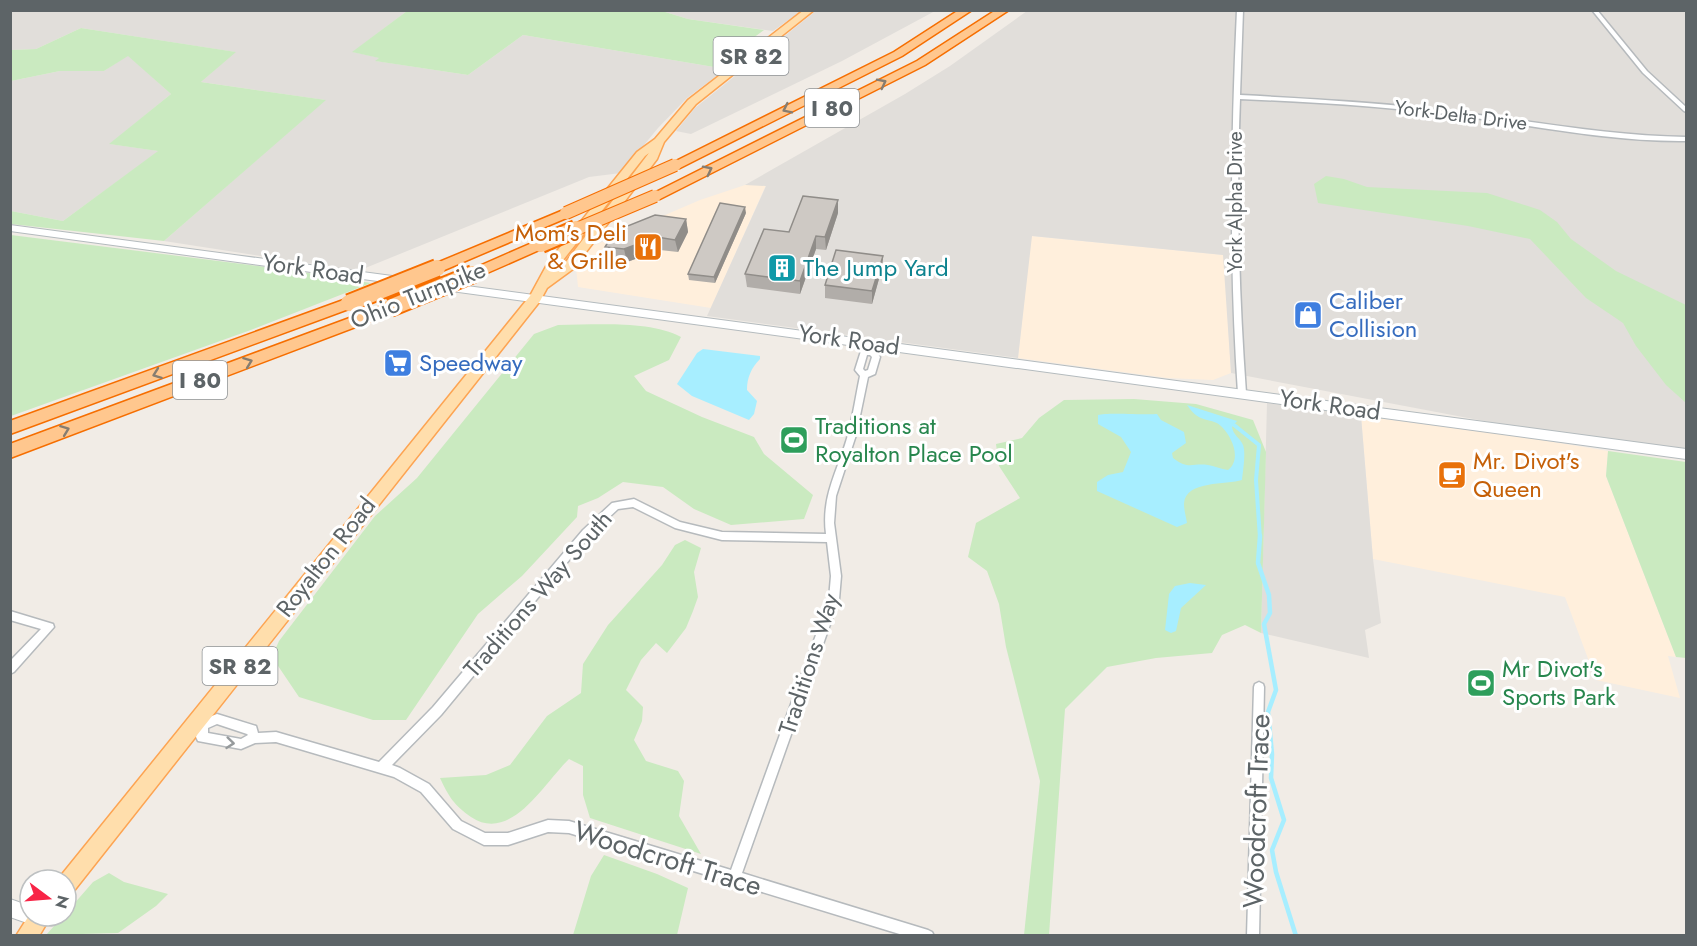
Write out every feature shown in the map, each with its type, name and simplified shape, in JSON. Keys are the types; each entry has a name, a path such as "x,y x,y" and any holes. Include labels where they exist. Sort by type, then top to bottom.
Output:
{"highway":[{"name":"Ohio Turnpike","path":"10,428 349,303 566,213 675,165 898,54 967,10"},
{"name":"Ohio Turnpike","path":"10,451 390,308 655,196 921,63 1004,10"}],"main road":[{"name":"Royalton Road","path":"78,870 199,724 539,292 553,264 641,154 659,141 692,102 810,10"}],"street":[{"name":"York Alpha Drive","path":"1240,10 1233,266 1242,393"},
{"path":"1594,10 1645,72 1686,110"},
{"name":"York-Delta Drive","path":"1236,97 1436,111 1601,132 1686,140"},
{"name":"York Road","path":"10,228 539,292 873,348 1242,393 1686,454"},
{"name":"Traditions Way","path":"734,878 834,599 836,576 829,509 833,484 852,435 864,375 872,372 876,357 873,348"},
{"name":"Traditions Way South","path":"381,768 437,711 586,533 615,506 634,503 678,525 722,536 832,538"},
{"path":"10,615 49,627 10,669"},
{"name":"Woodcroft Trace","path":"1252,936 1259,687"},
{"path":"199,724 217,719 252,730 254,738"},
{"name":"Woodcroft Trace","path":"199,724 202,737 241,744 254,738 276,736 381,768 418,782 434,796 457,825 484,839 508,838 558,825 927,936"}],"shaded area":[{"path":"817,10 935,11 842,61 691,134 676,131 695,108"},
{"path":"10,11 407,11 353,52 380,58 376,61 468,75 523,35 726,69 687,98 658,128 621,173 589,177 358,271 164,241 325,100 201,82 235,52 81,28 36,49 11,50"},
{"path":"662,11 801,11 773,31 688,19"},
{"path":"1027,11 1686,11 1686,449 1505,425 1231,373 1223,255 1032,236 1018,358 707,316 766,186 745,185 905,94 950,66"},
{"path":"128,55 171,94 110,144 159,151 63,221 11,211 11,81 60,71 104,71"},
{"path":"745,185 766,185 711,308 578,287 576,267 593,246 700,200"},
{"path":"1031,236 1224,255 1231,373 1213,380 1167,378 1018,358"},
{"path":"1267,403 1361,416 1373,559 1381,623 1365,630 1369,658 1261,633"},
{"path":"1361,416 1608,451 1606,476 1676,657 1668,656 1680,698 1596,680 1565,597 1373,559"}],"green space":[{"path":"407,11 662,11 688,19 764,30 714,67 523,35 468,75 375,61 379,58 352,52"},
{"path":"81,28 236,52 201,82 326,100 164,241 11,224 11,211 63,221 158,151 109,144 171,94 128,56 104,71 60,71 11,81 11,50 36,49"},
{"path":"1326,176 1367,187 1487,193 1540,210 1557,222 1571,239 1616,271 1686,305 1686,403 1666,385 1636,346 1623,323 1586,298 1530,239 1468,226 1318,203 1314,184"},
{"path":"11,235 283,269 371,283 248,331 11,416"},
{"path":"558,325 638,326 681,337 669,360 634,376 646,391 702,417 754,437 764,454 813,495 804,519 731,525 694,509 663,487 623,482 598,498 578,506 577,517 522,576 478,614 406,720 373,720 299,697 272,657 279,641 375,516 417,478 534,334"},
{"path":"1134,399 1196,404 1253,420 1266,452 1261,633 1245,625 1222,635 1212,653 1156,658 1107,667 1065,709 1049,935 1024,935 1040,781 1006,647 999,604 987,571 968,557 976,523 1020,498 999,466 996,444 1022,438 1039,418 1064,400"},
{"path":"1608,451 1686,462 1686,658 1676,657 1606,476"},
{"path":"685,540 701,548 694,572 698,597 693,611 686,628 667,653 656,643 641,660 626,690 643,707 642,721 634,740 646,761 678,771 684,781 679,816 701,854 590,818 583,795 583,766 569,759 526,807 500,823 486,823 471,817 460,809 452,800 440,778 486,775 510,765 547,716 581,693 583,664 608,625 662,565 675,545"},
{"path":"604,855 688,888 677,935 573,935 591,876"},
{"path":"109,873 124,882 168,894 156,906 118,933 46,935 52,928 78,928 78,899 93,882"}],"water":[{"path":"703,349 760,356 748,381 747,390 757,401 754,414 749,420 692,396 677,384 697,353"},
{"path":"1187,405 1237,421 1232,427 1244,448 1242,480 1208,485 1191,491 1186,496 1184,504 1187,523 1177,527 1097,491 1097,482 1108,475 1123,472 1131,452 1121,437 1098,424 1098,415 1103,414 1157,414 1161,420 1184,432 1186,443 1172,453 1173,458 1178,462 1228,470 1235,454 1226,431 1218,424 1197,416"},
{"path":"1190,583 1206,585 1181,608 1176,631 1171,633 1165,630 1169,594 1175,586"}],"building":[{"name":"The Jump Yard","path":"803,196 838,200 825,237 816,236 800,281 745,274 764,229 789,232"},
{"path":"720,203 745,207 714,277 688,274"},
{"path":"655,215 686,219 675,240 657,237 624,249 605,247 615,231"},
{"path":"836,250 883,256 872,291 825,285"}],"waterway":[{"path":"1234,425 1259,445 1256,480 1260,537"},
{"path":"1260,537 1258,563 1269,595 1270,613 1264,624 1276,690 1268,712 1272,754 1271,778 1284,820 1272,850 1276,872 1296,936"}],"place":[{"name":"Mom's Deli & Grille","path":"648,247"},
{"name":"The Jump Yard","path":"782,268"},
{"name":"Caliber Collision","path":"1308,315"},
{"name":"Speedway","path":"398,363"},
{"name":"Traditions at Royalton Place Pool","path":"794,440"},
{"name":"Mr. Divot's Queen","path":"1452,475"},
{"name":"Mr Divot's Sports Park","path":"1481,683"}]}
